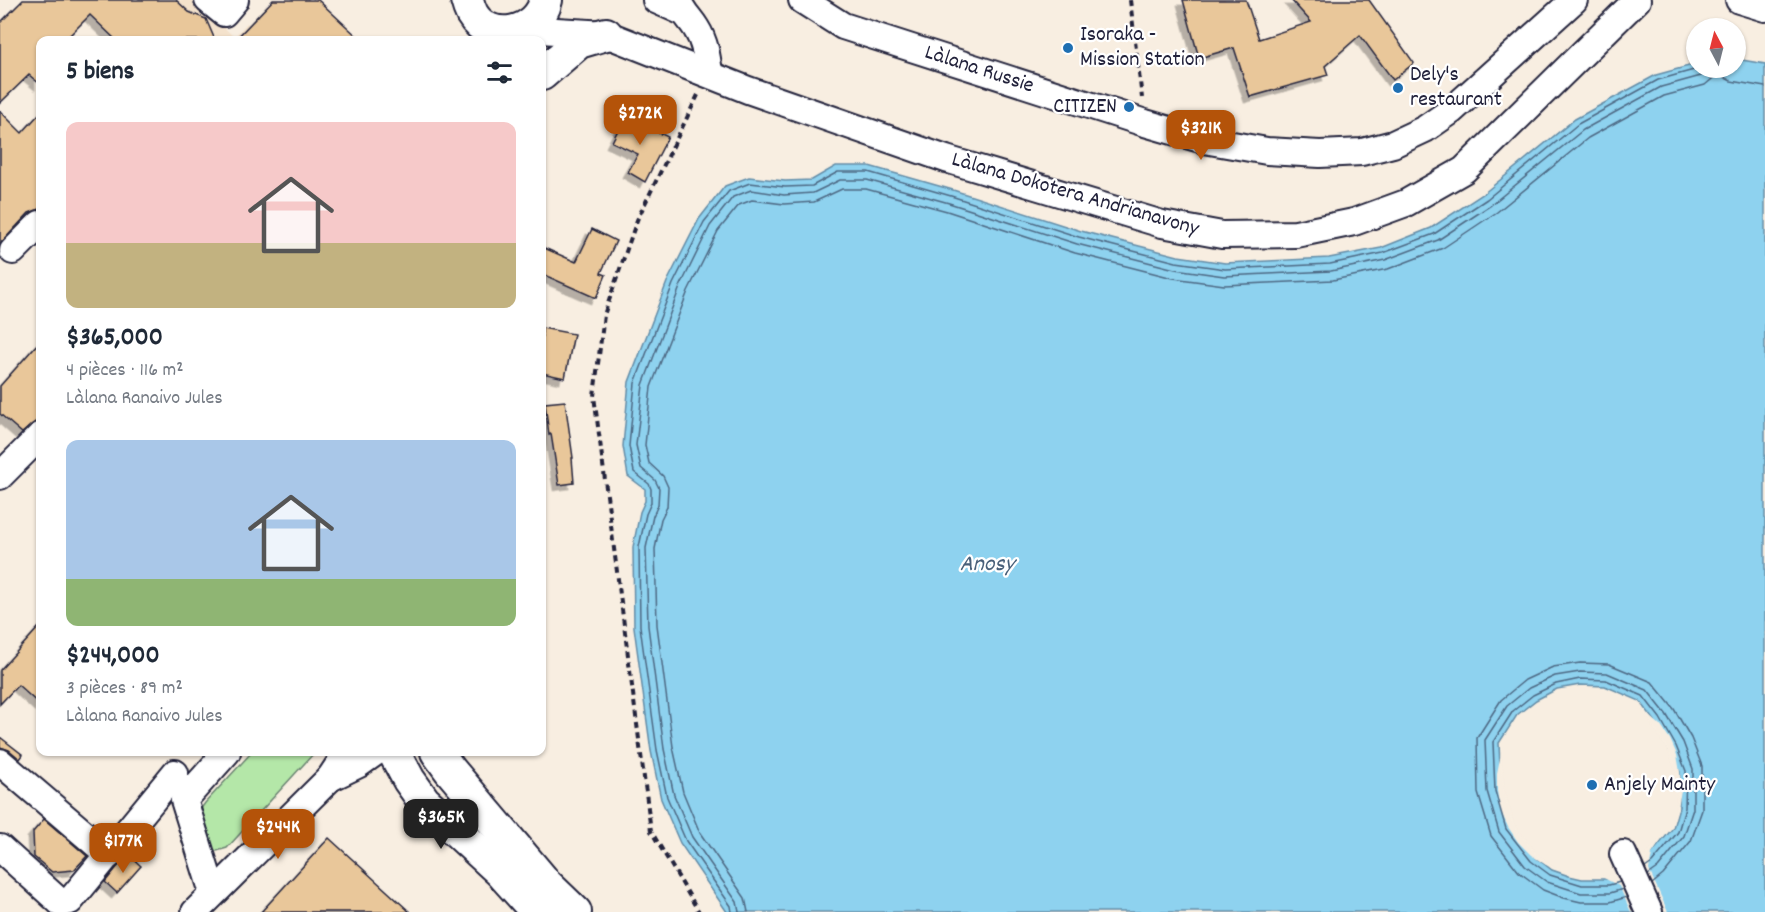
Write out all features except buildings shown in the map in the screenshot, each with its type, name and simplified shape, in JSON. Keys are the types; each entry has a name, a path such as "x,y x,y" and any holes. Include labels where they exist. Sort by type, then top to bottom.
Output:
{"main road":[{"path":"467,0 472,15 488,34 523,35 544,8 546,0"},
{"path":"546,71 579,42 606,34"},
{"path":"396,756 424,801 501,872 537,912"},
{"path":"440,756 548,885 575,912"}],"street":[{"path":"208,0 224,13 235,0"},
{"path":"656,0 680,5 696,28 705,47 709,73"},
{"name":"Làlana Russie","path":"802,0 843,26 1145,123 1204,140 1267,151 1320,154 1362,152 1393,144 1425,129 1451,111 1574,0"},
{"name":"Làlana Dokotera Andrianavony","path":"523,35 606,34 748,90 946,159 1161,224 1222,235 1296,234 1354,222 1406,204 1464,170 1637,0"},
{"path":"1739,0 1765,8"},
{"path":"13,251 36,228"},
{"path":"0,476 36,440"},
{"path":"184,800 223,756"},
{"path":"195,912 330,778 344,756"},
{"path":"330,778 370,756"},
{"path":"0,762 108,855"},
{"path":"172,762 213,893"},
{"path":"0,848 61,903 70,901 108,855 172,762"},
{"path":"1623,854 1649,912"}],"path":[{"path":"1130,0 1145,123"},
{"path":"699,912 651,831 594,396 604,315 626,251 638,220 709,73"}],"shaded area":[{"path":"146,0 195,0 233,36 112,36"},
{"path":"247,23 261,36 235,36"}],"green space":[{"path":"248,756 311,756 227,848 217,851 207,847 198,813"}],"water":[{"name":"Anosy","path":"1746,61 1765,64 1765,912 727,912 680,843 661,799 651,751 634,627 633,547 640,512 645,501 645,489 628,476 623,446 629,382 667,282 699,219 725,186 749,177 785,181 812,180 836,166 869,166 1081,231 1178,256 1225,263 1329,258 1381,248 1431,228 1483,194 1575,119 1656,75 1686,67 1686,78 1746,78","holes":["1580,685 1605,686 1640,701 1655,721 1680,772 1679,807 1673,828 1647,859 1609,879 1582,879 1552,870 1535,857 1511,827 1501,790 1499,743 1517,715 1536,700 1557,689"]}],"pier":[{"path":"1641,708 1660,725 1677,755 1681,790 1678,808 1672,823 1676,807 1677,773 1668,750"},
{"path":"1501,754 1504,789 1514,825 1537,854 1553,867 1566,872 1546,865 1531,855 1508,827 1500,810 1497,791 1497,773"},
{"path":"1666,833 1652,854 1649,870 1668,912 1631,912 1619,886 1600,876 1609,876 1627,870 1645,857"}],"place":[{"name":"Isoraka - Mission Station","path":"1068,48"},
{"name":"Dely's restaurant","path":"1398,88"},
{"name":"CITIZEN","path":"1129,107"},
{"name":"Anjely Mainty","path":"1592,785"}]}
